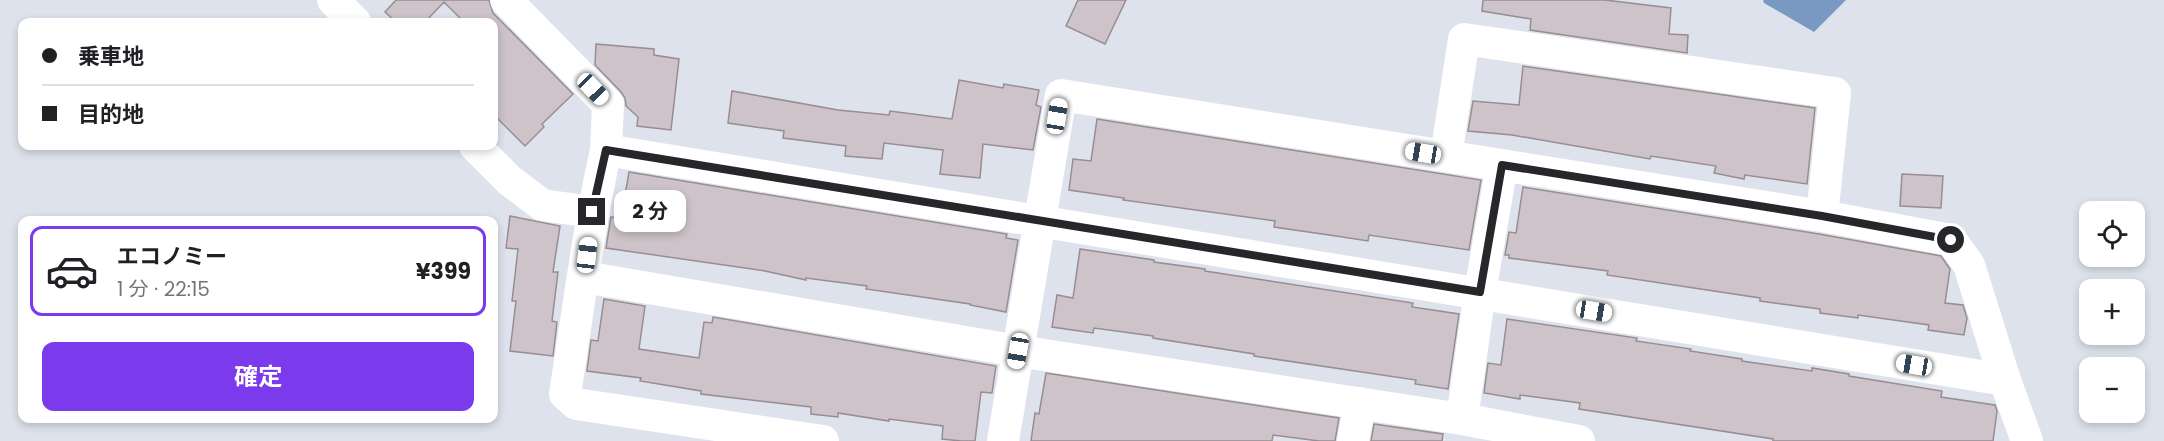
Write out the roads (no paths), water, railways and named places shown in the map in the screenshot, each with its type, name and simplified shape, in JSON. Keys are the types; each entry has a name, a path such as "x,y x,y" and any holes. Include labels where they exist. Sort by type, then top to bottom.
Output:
{"street":[{"path":"333,0 351,18"},
{"path":"506,0 608,104 606,150 592,212 565,394 576,404 768,437 823,441"},
{"path":"1446,156 1464,39 1835,93 1822,216"},
{"path":"1003,441 1061,95 1822,216 1951,240 1970,265 2027,441"},
{"path":"479,150 509,180 542,206 592,212"},
{"path":"606,150 2006,380"},
{"path":"1462,419 1480,292 1502,165"},
{"path":"584,277 1018,351 1462,419 1580,441"},
{"path":"1353,441 1360,403"}],"water":[{"path":"1763,0 1846,0 1814,32 1764,3"}]}
